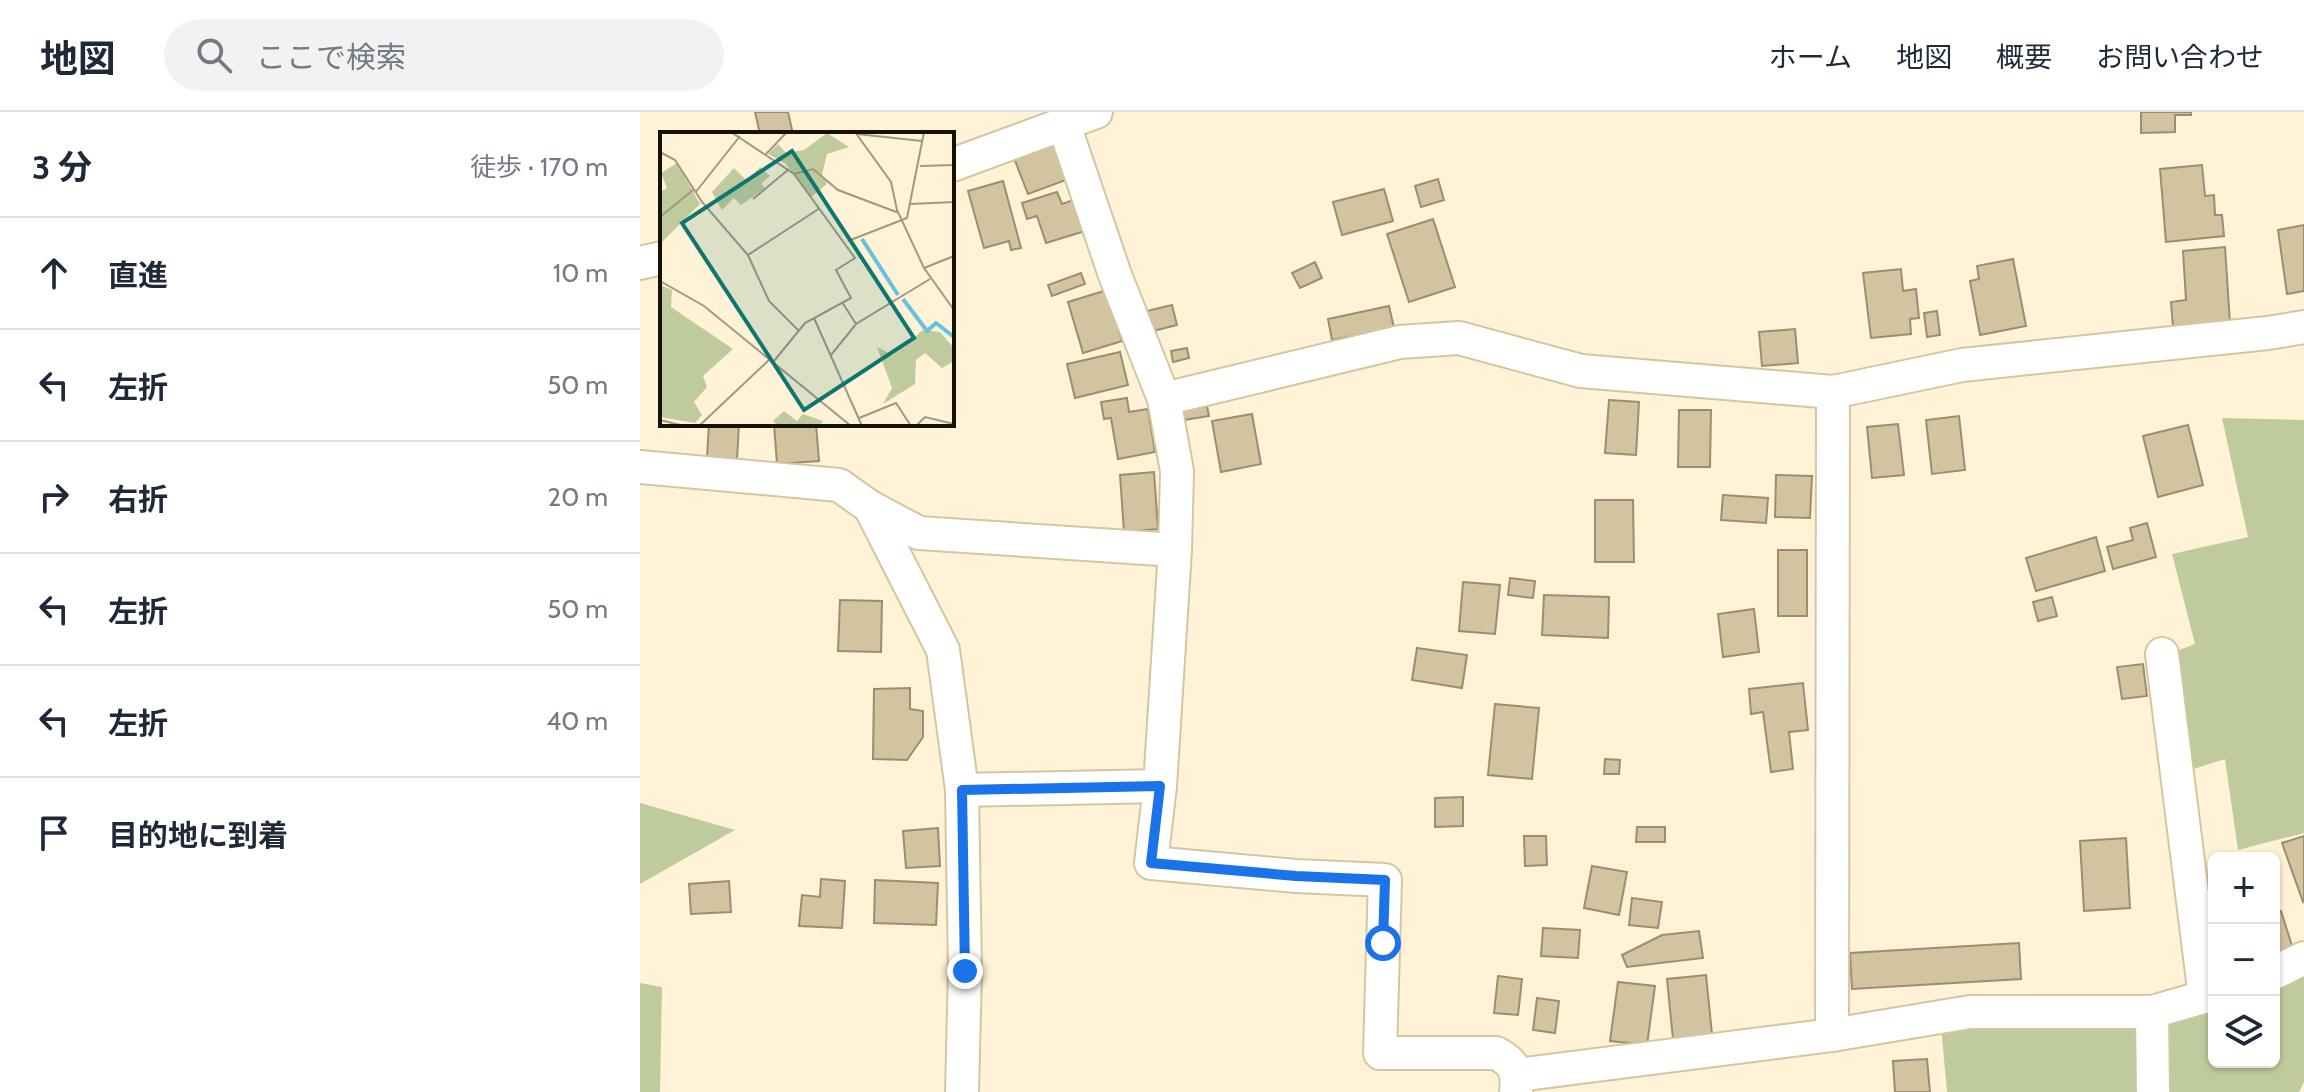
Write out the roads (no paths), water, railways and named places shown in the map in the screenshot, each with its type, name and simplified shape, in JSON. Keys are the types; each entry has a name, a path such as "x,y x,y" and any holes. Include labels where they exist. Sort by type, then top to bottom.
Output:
{"street":[{"path":"954,164 1096,112"},
{"path":"1064,125 1115,275 1164,399 1177,471 1160,786 1151,863 1296,876 1385,880 1380,1053 1496,1053 1512,1061 1517,1084 1970,1012 2152,1012 2208,996"},
{"path":"640,263 660,258"},
{"path":"1164,399 1400,342 1459,338 1581,371 1833,392 1962,365 2304,327"},
{"path":"1832,1035 1833,392"},
{"path":"640,467 839,485 870,507 919,533 1175,550"},
{"path":"870,507 943,650 962,790 965,971 962,1092"},
{"path":"2162,654 2208,981"},
{"path":"962,790 1160,786"},
{"path":"2280,970 2304,958"},
{"path":"2152,1012 2153,1092"}]}
